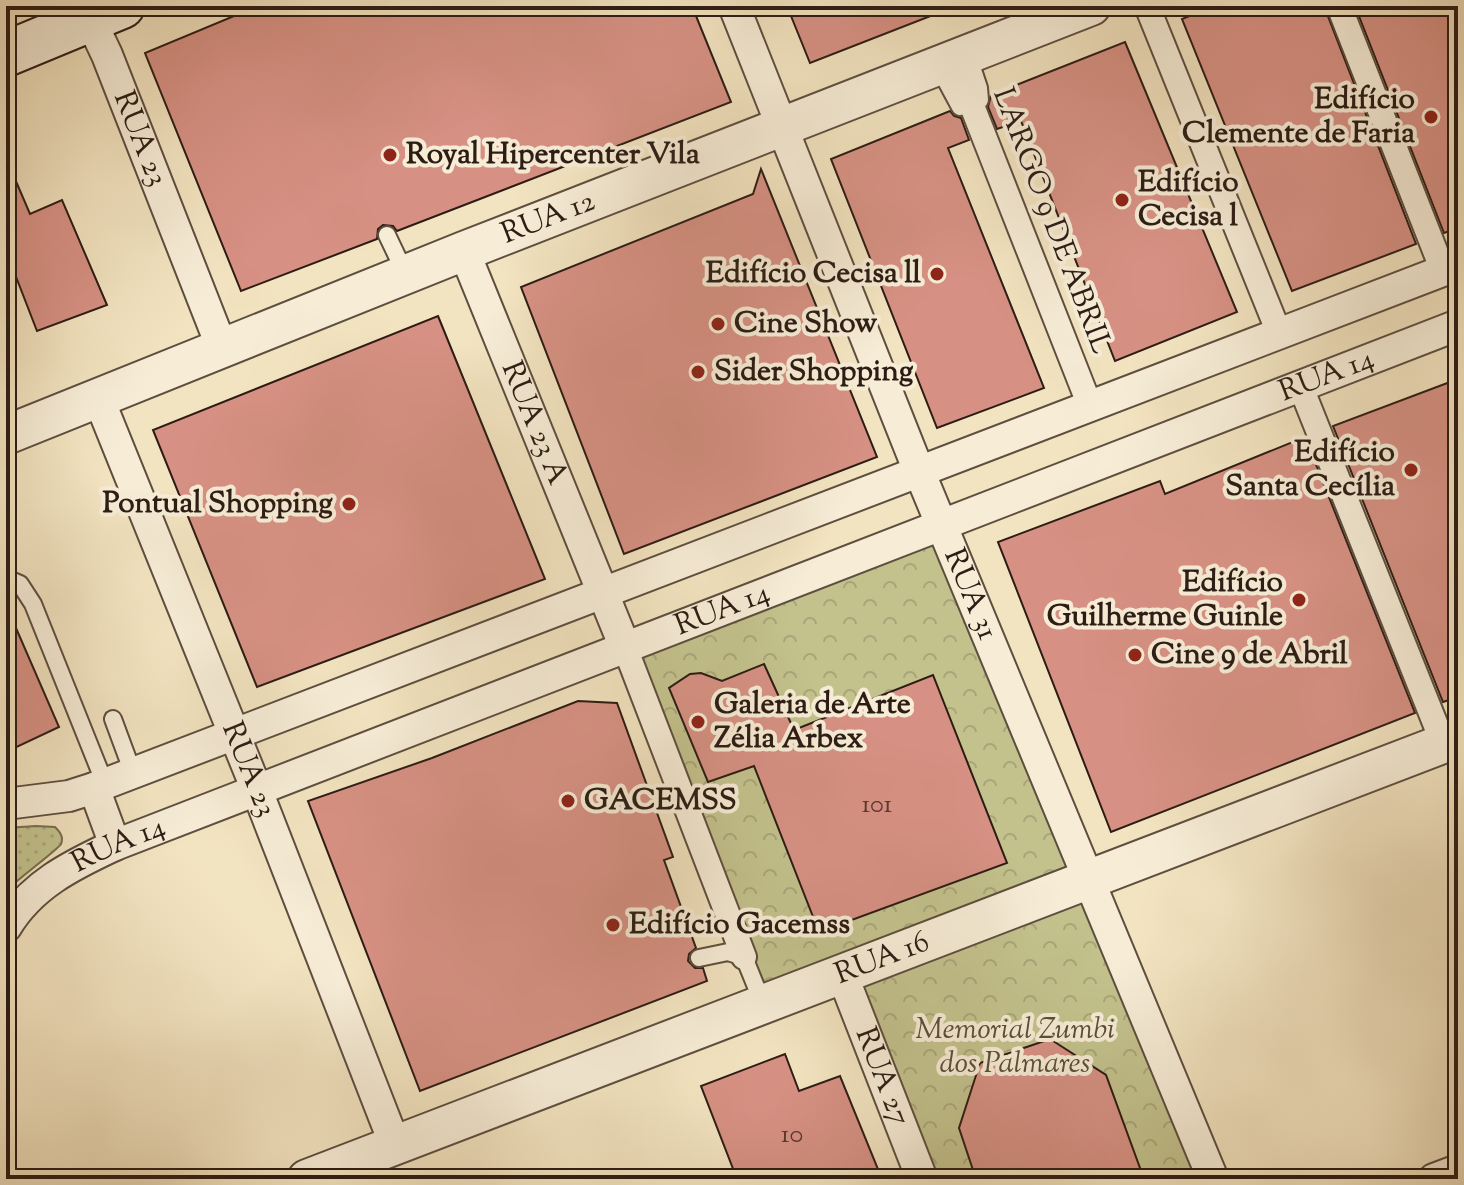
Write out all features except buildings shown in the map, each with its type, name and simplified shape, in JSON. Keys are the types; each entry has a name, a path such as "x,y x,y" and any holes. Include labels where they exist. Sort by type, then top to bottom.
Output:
{"main road":[{"path":"6,54 106,12"}],"street":[{"name":"RUA 31","path":"734,6 919,471 1213,1179"},
{"name":"RUA 12","path":"6,435 464,251 1091,6"},
{"path":"1147,6 1279,333"},
{"path":"1339,6 1451,268"},
{"name":"RUA 23","path":"106,12 118,83 222,348"},
{"name":"LARGO 9 DE ABRIL","path":"953,60 1090,406"},
{"name":"RUA 23 A","path":"464,251 624,645"},
{"name":"RUA 14","path":"6,804 54,798 110,781 1451,268"},
{"name":"RUA 14","path":"6,927 23,903 39,888 61,872 115,845 624,645 1458,325"},
{"path":"1300,385 1451,741"},
{"name":"RUA 23","path":"98,397 256,788 395,1145"},
{"path":"624,645 744,957"},
{"name":"RUA 16","path":"307,1179 1451,741"},
{"path":"110,781 115,845"},
{"name":"RUA 27","path":"842,974 922,1179"},
{"path":"1434,1179 1458,1170"}],"lane":[{"path":"953,60 979,88 980,100"},
{"path":"953,60 960,107"},
{"path":"387,235 406,275"},
{"path":"6,578 20,584 33,604 110,781"},
{"path":"110,781 113,719"},
{"path":"699,958 728,952 744,957 763,1004"}],"green space":[{"name":"Memorial Zumbi dos Palmares","path":"941,523 1213,1179 922,1179 842,974 763,1004 624,646"},
{"path":"55,827 61,835 61,844 6,891 6,828"}],"place":[{"name":"Edifício Clemente de Faria","path":"1431,117"},
{"name":"Royal Hipercenter Vila","path":"390,155"},
{"name":"Edifício Cecisa l","path":"1122,200"},
{"name":"Edifício Cecisa ll","path":"937,274"},
{"name":"Cine Show","path":"718,324"},
{"name":"Sider Shopping","path":"698,372"},
{"name":"Edifício Santa Cecília","path":"1411,470"},
{"name":"Pontual Shopping","path":"349,504"},
{"name":"Edifício Guilherme Guinle","path":"1299,600"},
{"name":"Cine 9 de Abril","path":"1135,655"},
{"name":"Galeria de Arte Zélia Arbex","path":"698,722"},
{"name":"GACEMSS","path":"568,801"},
{"name":"Edifício Gacemss","path":"613,925"}]}
